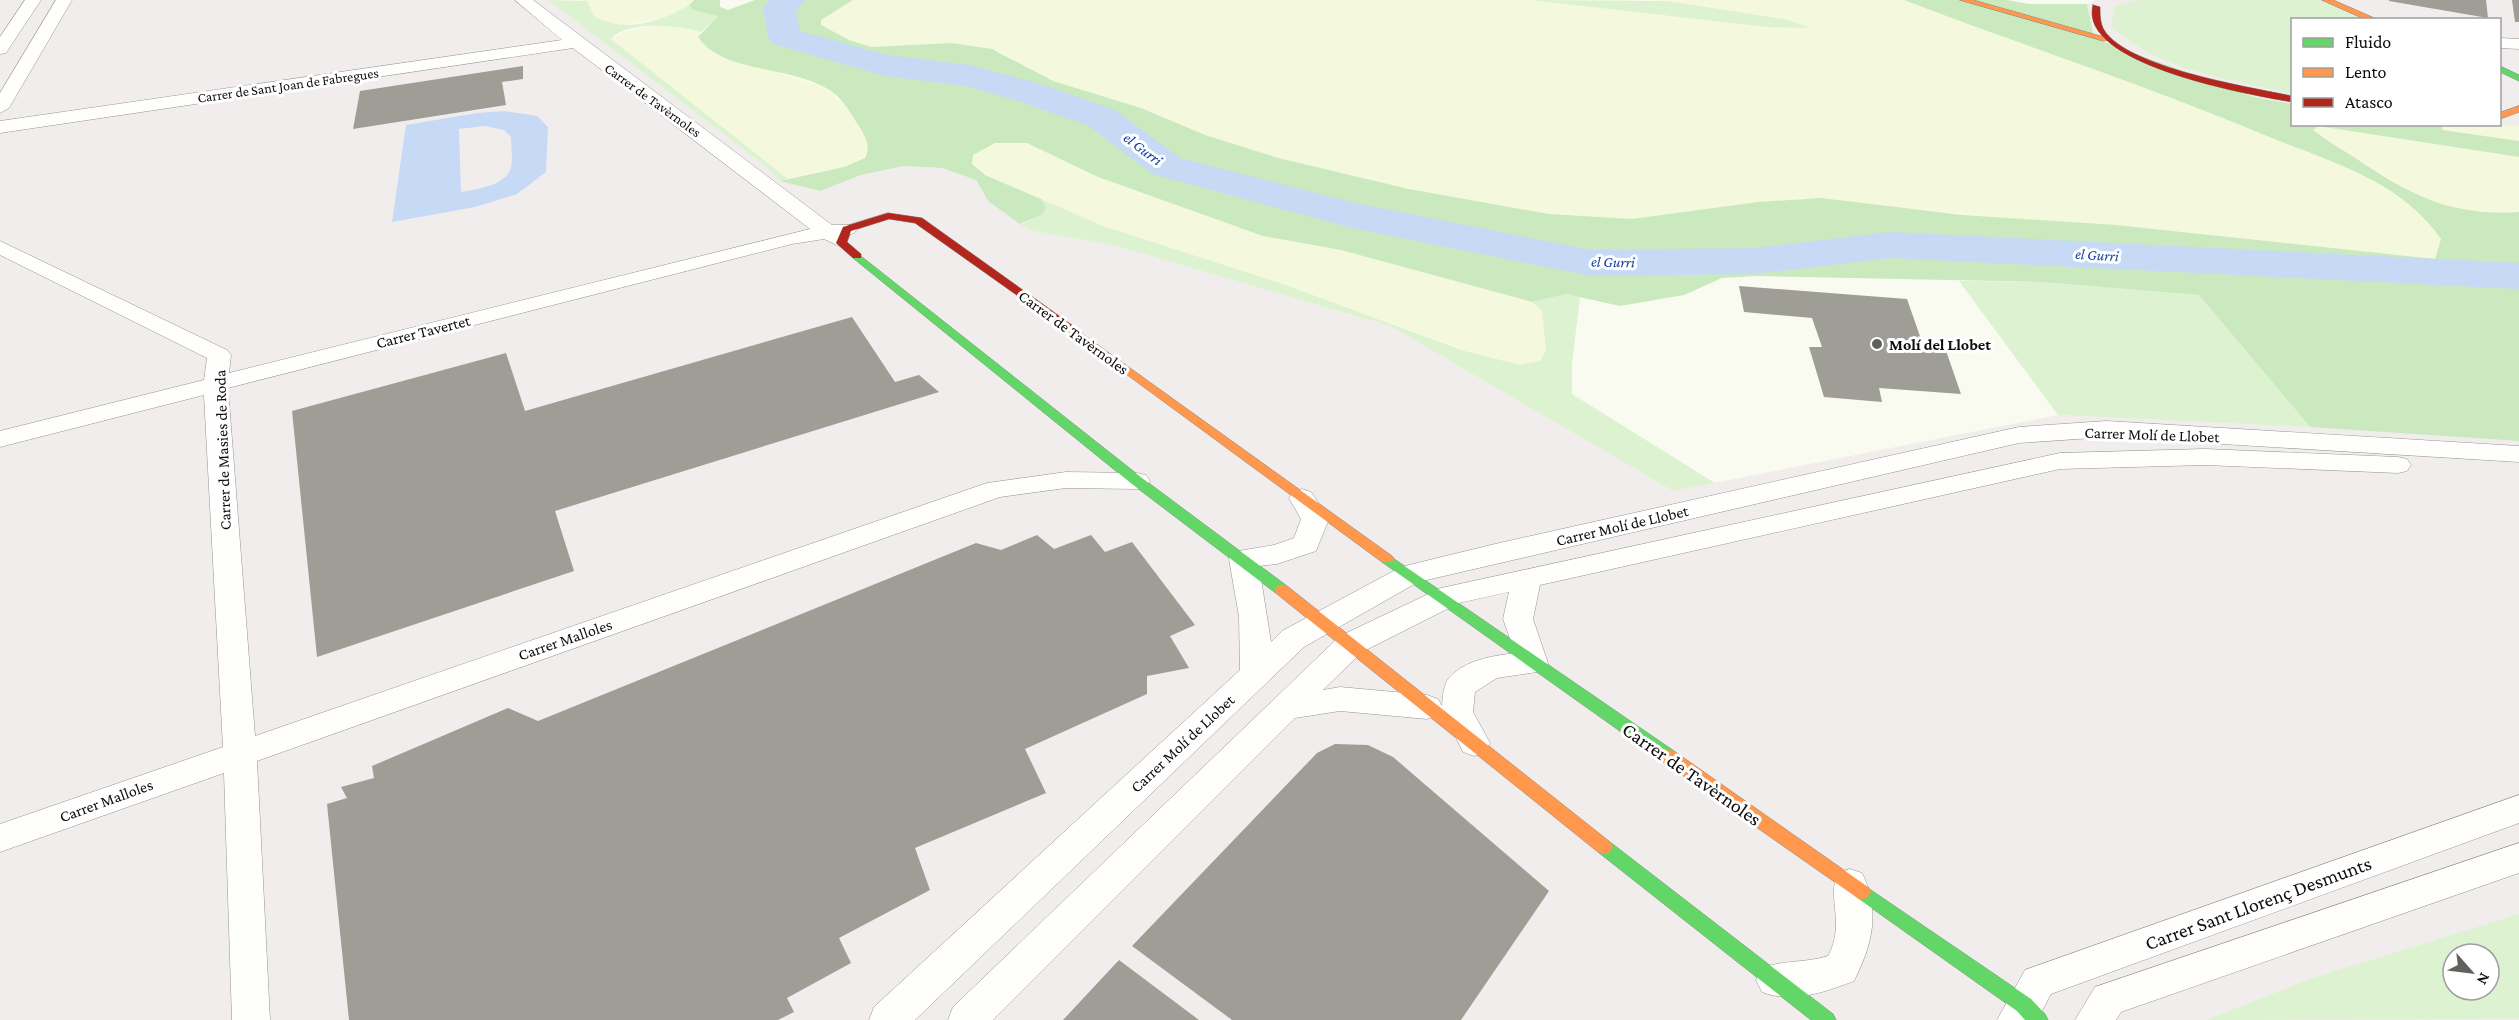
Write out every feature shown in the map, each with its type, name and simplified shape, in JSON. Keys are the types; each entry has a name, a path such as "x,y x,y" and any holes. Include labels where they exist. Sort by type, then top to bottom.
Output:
{"street":[{"path":"0,50 33,0"},
{"path":"0,108 64,0"},
{"name":"Carrer de Tavèrnoles","path":"523,0 576,43 838,234 1137,481 1243,559 1477,748 1826,1020"},
{"path":"1964,0 2107,39 2142,57 2169,67 2291,99"},
{"path":"1971,0 2038,10 2060,10"},
{"path":"2082,10 2111,0"},
{"path":"2326,0 2370,18"},
{"path":"2096,7 2095,21 2107,39"},
{"path":"2501,42 2519,44"},
{"name":"Carrer de Sant Joan de Fabregues","path":"0,128 576,43"},
{"path":"2501,70 2519,78"},
{"path":"2501,115 2519,109"},
{"path":"2501,116 2519,118"},
{"name":"Carrer de Tavèrnoles","path":"838,234 873,218 893,215 921,221 1442,599 1850,884 2026,1015"},
{"name":"Carrer Tavertet","path":"0,439 780,240 838,234"},
{"name":"Carrer de Masies de Roda","path":"0,247 219,355 216,384 240,753 251,1020"},
{"name":"Carrer Molí de Llobet","path":"888,1020 1293,639 1409,575 1495,553 2019,435 2107,429 2519,453"},
{"name":"Carrer Molí de Llobet","path":"968,1020 1351,645 1442,599 1527,578 2060,461 2205,457 2519,469"},
{"name":"Carrer Malloles","path":"0,838 996,489 1066,480 1137,481"},
{"name":"Carrer de Tavèrnoles","path":"1243,559 1277,554 1306,544 1316,519 1302,498"},
{"path":"1243,559 1252,595 1258,647 1255,675"},
{"path":"1527,578 1518,619 1533,663"},
{"name":"Carrer de Tavèrnoles","path":"1477,748 1457,712 1460,687 1490,667 1533,663"},
{"path":"1286,708 1340,699 1427,707"},
{"name":"Carrer Sant Llorenç Desmunts","path":"2026,1015 2038,982 2519,809"},
{"path":"2094,1020 2108,999 2519,858"},
{"path":"1775,980 1813,978 1840,969 1853,948 1857,914 1850,884"}],"shaded area":[{"path":"0,0 548,0 764,165 780,181 820,191 861,175 904,166 942,168 976,180 988,201 1032,231 1109,244 1390,326 1673,491 2058,415 2357,429 2519,441 2519,1020 0,1020"},
{"path":"2095,0 2519,0 2519,126 2501,126 2501,18 2291,18 2291,104 2254,97 2094,37 2087,4"}],"green space":[{"path":"548,0 587,1 594,16 618,24 630,25 655,21 689,5 693,10 718,16 701,32 668,26 641,27 619,33 611,39 788,179 780,181 764,165"},
{"path":"583,0 694,0 689,5 659,20 623,25 604,22 596,17"},
{"path":"694,0 720,0 720,7 728,10 755,0 853,0 821,20 821,25 849,40 871,47 952,43 992,49 1053,81 1141,108 1205,135 1278,158 1409,189 1549,214 1632,219 1758,202 1821,198 1963,215 2116,225 2435,259 2441,239 2424,219 2385,187 2362,175 2177,100 1904,0 2007,0 2029,4 2087,4 2094,38 2254,97 2291,104 2291,126 2318,126 2313,130 2380,174 2416,194 2453,207 2473,211 2519,212 2519,441 2310,427 2199,295 2041,282 1757,276 1722,278 1684,295 1620,306 1566,294 1532,302 1341,250 1263,236 1098,177 1027,143 995,143 973,155 972,164 985,175 1041,199 1046,208 1042,215 1020,224 988,201 976,180 942,168 904,166 861,175 820,191 780,181 844,167 865,158 868,150 866,139 843,102 821,85 803,78 725,58 710,49 698,37 718,16 693,10 689,5"},
{"path":"853,0 1530,0 1767,27 1784,19 1655,0 1904,0 2201,108 2341,163 2363,174 2411,206 2427,220 2441,239 2435,259 2148,228 2017,219 1803,198 1632,219 1549,214 1409,189 1278,158 1205,135 1141,108 1053,81 1032,72 1003,53 981,47 952,43 871,47 849,40 821,25 821,20"},
{"path":"1530,0 1667,1 1784,19 1811,28 1767,27"},
{"path":"2138,0 2318,0 2363,18 2291,18 2291,94 2220,78 2151,54 2111,26 2115,6"},
{"path":"657,26 686,27 701,32 698,37 703,44 718,55 822,86 846,106 864,135 868,147 867,155 859,162 844,167 788,179 611,39 629,30"},
{"path":"2318,126 2519,157 2519,212 2478,212 2447,207 2417,196 2313,130"},
{"path":"2318,126 2442,126 2442,130 2519,141 2519,157"},
{"path":"2442,126 2519,126 2519,141 2456,133 2442,130"},
{"path":"1011,141 1027,143 1098,177 1263,236 1341,250 1532,302 1542,311 1546,350 1540,361 1519,365 1490,359 1283,284 1103,226 985,175 972,164 973,155 984,147"},
{"path":"1041,199 1103,226 1283,284 1462,350 1519,365 1540,361 1546,350 1542,311 1532,302 1566,294 1580,297 1572,364 1572,394 1715,483 1673,491 1390,326 1109,244 1032,231 1020,225 1042,215 1046,208"},
{"path":"1959,281 2041,282 2199,295 2310,427 2058,415"},
{"path":"2519,914 2519,1019 2206,1020 2313,978"}],"water":[{"path":"504,111 537,116 548,127 546,172 517,194 475,207 392,222 406,125 477,113","holes":["485,126 504,130 511,137 512,163 508,173 490,186 461,192 459,129"]}],"building":[{"path":"2486,0 2488,18 2389,1"},
{"path":"2512,0 2519,0 2519,22 2515,22"},
{"path":"523,66 523,79 502,82 506,105 353,129 360,91"},
{"name":"Molí del Llobet","path":"1739,286 1907,299 1922,342 1944,345 1961,394 1879,388 1882,402 1824,397 1809,347 1822,347 1812,318 1744,312"},
{"path":"852,317 895,382 919,375 939,392 555,511 574,571 317,657 292,411 506,353 525,411"},
{"path":"1037,535 1054,549 1091,535 1105,552 1132,542 1195,625 1170,636 1189,668 1147,676 1147,694 1025,749 1046,793 915,848 930,890 839,938 851,963 787,998 794,1012 778,1020 349,1020 327,804 347,798 341,787 374,778 372,766 508,708 538,721 976,543 1001,550"},
{"path":"1335,744 1368,745 1393,757 1549,891 1461,1020 1232,1020 1132,946 1317,753"},
{"path":"1119,960 1199,1020 1063,1020"}],"waterway":[{"name":"el Gurri","path":"790,0 779,8 785,37 885,65 970,76 1031,93 1102,118 1166,166 1352,215 1591,263 1754,261 1890,245 2519,276"}],"traffic: fast":[{"path":"2501,69 2519,78"},
{"path":"857,256 1137,481 1282,590"},
{"path":"1387,559 1668,756"},
{"path":"1604,847 1826,1020"},
{"path":"1862,892 2024,1005 2038,1020"}],"traffic: slow":[{"path":"1964,0 2107,39"},
{"path":"2326,0 2370,18"},
{"path":"2501,116 2519,109"},
{"path":"1077,333 1387,559"},
{"path":"1282,590 1604,847"},
{"path":"1668,756 1862,892"}],"traffic: jam":[{"path":"2096,7 2097,24 2102,33 2117,46 2138,57 2191,76 2291,99"},
{"path":"857,256 841,243 847,229 888,216 918,220 1077,333"}],"place":[{"name":"Molí del Llobet","path":"1877,344"}]}
